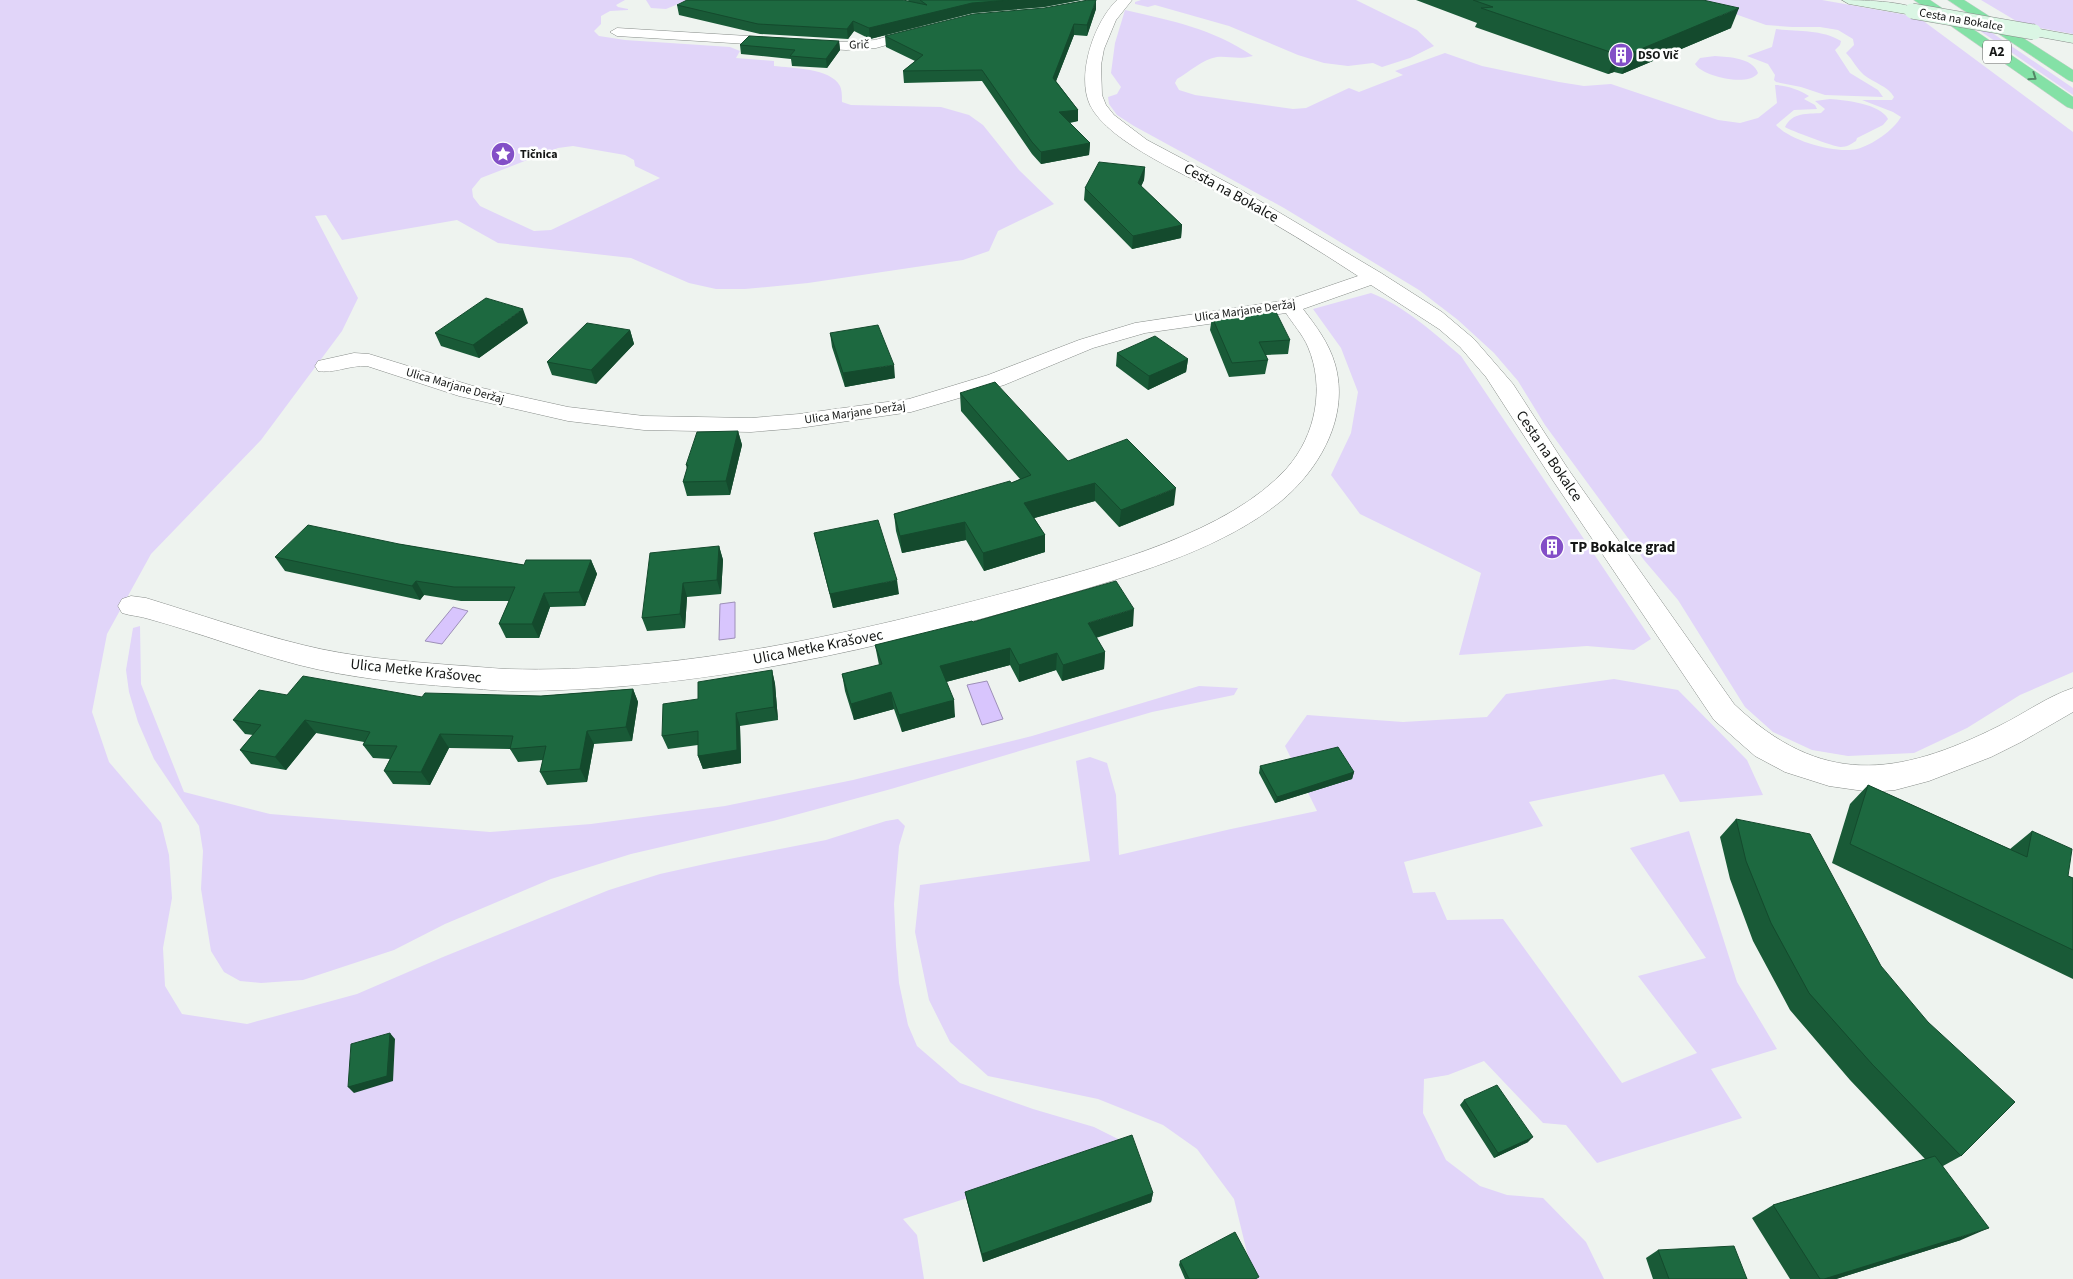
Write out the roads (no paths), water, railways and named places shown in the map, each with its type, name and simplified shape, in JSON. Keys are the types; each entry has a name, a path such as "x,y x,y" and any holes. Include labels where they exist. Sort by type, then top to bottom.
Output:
{"highway":[{"name":"A2","path":"1955,0 2073,77"},
{"name":"A2","path":"1916,6 2073,104"}],"street":[{"name":"Cesta na Bokalce","path":"1849,0 1916,6 2073,39"},
{"name":"Cesta na Bokalce","path":"1117,1 1096,52 1091,80 1093,94 1098,106 1106,116 1129,136 1235,193 1374,277 1444,324 1466,342 1493,371 1561,476 1724,712 1744,733 1766,750 1793,763 1831,774 1878,779 1914,772 1969,755 2013,734 2054,706 2073,699"},
{"name":"Grič","path":"617,32 865,46 936,27"},
{"name":"Ulica Marjane Deržaj","path":"326,366 354,359 368,360 467,391 568,414 644,423 751,425 849,416 911,406 996,380 1086,344 1142,327 1291,306 1374,277"},
{"name":"Ulica Metke Krašovec","path":"131,606 146,608 287,652 368,669 510,680 635,674 696,668 827,647 926,624 1101,575 1208,533 1246,513 1271,496 1293,477 1312,452 1323,430 1328,382 1318,347 1291,306"}],"place":[{"name":"DSO Vič","path":"1621,55"},
{"name":"Tičnica","path":"503,154"},
{"name":"TP Bokalce grad","path":"1552,547"}]}
